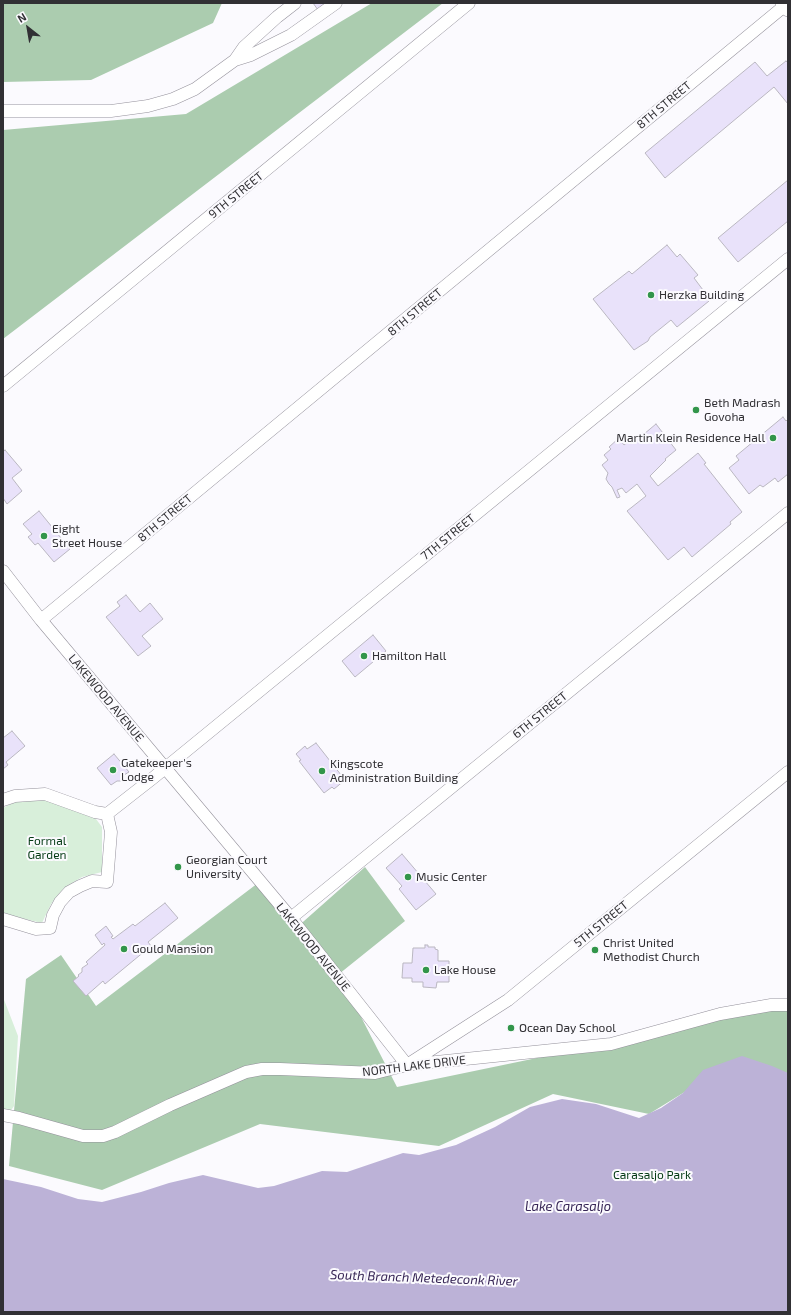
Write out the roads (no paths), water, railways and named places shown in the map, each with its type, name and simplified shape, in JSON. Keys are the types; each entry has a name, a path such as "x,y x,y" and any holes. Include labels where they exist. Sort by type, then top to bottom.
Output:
{"street":[{"path":"236,60 244,47 295,3"},
{"path":"3,111 111,111 148,106 173,99 195,89 236,60 251,55 291,35 336,3"},
{"name":"9TH STREET","path":"3,386 470,3"},
{"name":"8TH STREET","path":"41,620 786,5"},
{"name":"7TH STREET","path":"107,814 788,259"},
{"name":"6TH STREET","path":"291,918 788,513"},
{"name":"LAKEWOOD AVENUE","path":"3,571 41,620 291,918 407,1065"},
{"name":"5TH STREET","path":"407,1065 508,1000 788,772"},
{"path":"3,800 15,796 45,794 95,812 107,814 111,832 107,882 92,881 69,892 60,902 53,915 50,928 36,930 3,919"},
{"name":"NORTH LAKE DRIVE","path":"3,1115 83,1136 103,1136 115,1132 170,1105 246,1072 280,1069 375,1073 407,1065 611,1044 720,1014 771,1005 788,1004"}],"water":[{"name":"Lake Carasaljo","path":"742,1056 788,1073 788,1312 3,1312 3,1179 41,1187 78,1199 102,1202 203,1175 258,1188 274,1186 322,1171 347,1172 403,1153 419,1155 456,1145 495,1127 530,1107 562,1099 596,1104 639,1118 661,1108 683,1093 703,1070"}],"place":[{"name":"Herzka Building","path":"651,295"},
{"name":"Beth Madrash Govoha","path":"696,410"},
{"name":"Martin Klein Residence Hall","path":"773,438"},
{"name":"Eight Street House","path":"44,536"},
{"name":"Hamilton Hall","path":"364,656"},
{"name":"Gatekeeper's Lodge","path":"113,770"},
{"name":"Kingscote Administration Building","path":"322,771"},
{"name":"Georgian Court University","path":"178,867"},
{"name":"Music Center","path":"408,877"},
{"name":"Gould Mansion","path":"124,949"},
{"name":"Christ United Methodist Church","path":"595,950"},
{"name":"Lake House","path":"426,970"},
{"name":"Ocean Day School","path":"511,1028"}],"park label":[{"name":"Formal Garden","path":"47,848"},
{"name":"Carasaljo Park","path":"652,1175"}],"water label":[{"name":"South Branch Metedeconk River","path":"424,1278"}]}
